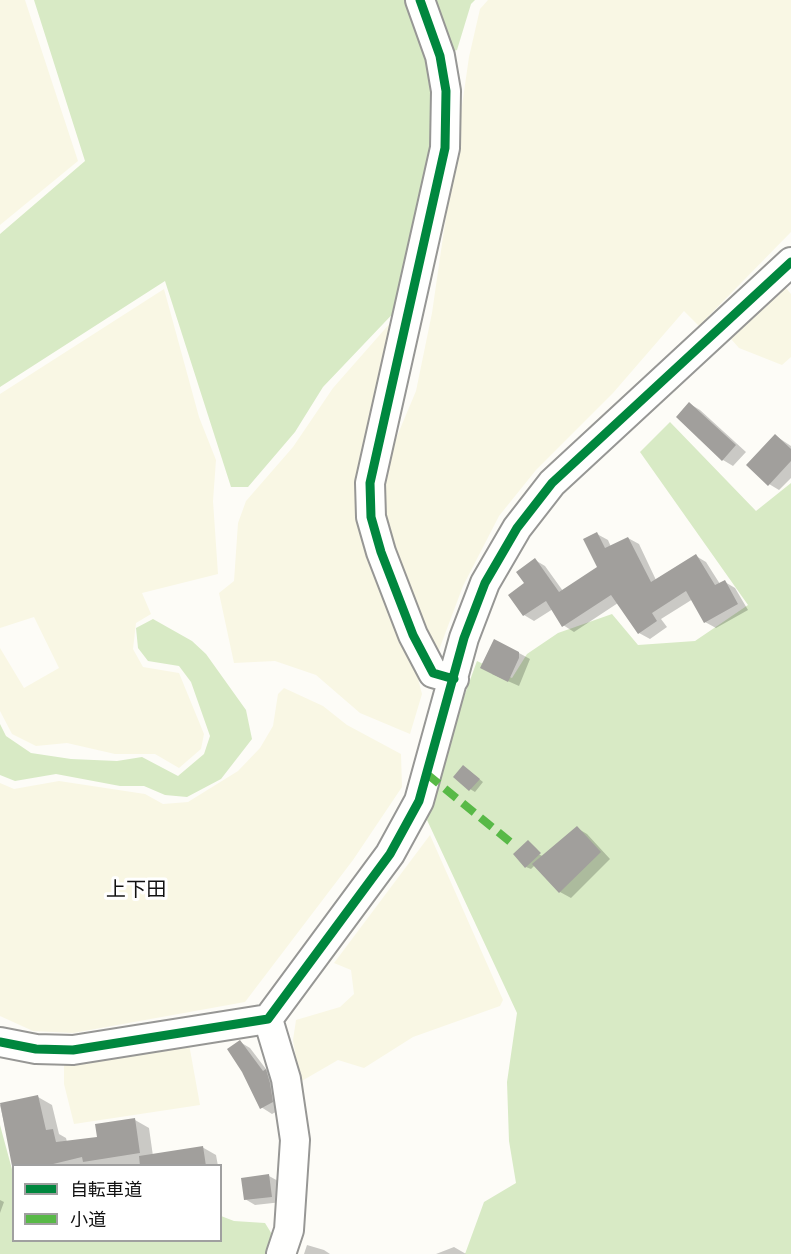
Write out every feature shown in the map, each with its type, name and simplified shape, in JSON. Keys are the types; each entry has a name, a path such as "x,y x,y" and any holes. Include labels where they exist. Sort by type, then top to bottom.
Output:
{"street":[{"path":"420,0 440,56 446,91 445,148 370,483 371,517 413,635 434,674 454,679"},
{"path":"0,1042 36,1049 74,1050 268,1019 390,854 419,801 464,638 485,583 517,528 552,483 791,262"},
{"path":"268,1019 286,1079 295,1140 289,1230 281,1254"}],"shaded area":[{"path":"0,0 25,0 78,161 0,225"},
{"path":"488,0 791,0 791,232 699,326 684,311 613,393 536,470 499,516 463,586 439,650 430,647 401,575 381,500 383,478 395,441 416,391 432,313 469,57 480,9"},
{"path":"786,288 791,294 791,357 782,365 739,348 731,339"},
{"path":"164,289 199,417 216,460 213,501 218,574 142,593 151,614 136,623 133,649 143,667 179,673 204,734 201,749 179,768 155,754 115,754 67,743 36,746 12,734 0,711 0,648 24,688 59,668 34,617 0,628 0,394"},
{"path":"399,313 365,456 355,485 360,515 413,659 422,694 410,734 360,713 316,675 275,661 234,663 219,593 234,581 238,523 246,501 293,447 333,388"},
{"path":"284,688 323,706 347,725 401,754 402,787 353,860 245,1002 73,1033 33,1031 0,1016 0,783 14,789 59,781 145,794 163,804 188,802 238,771 260,748 273,726 278,694"},
{"path":"430,835 503,1000 500,1006 413,1037 364,1068 338,1060 300,1082 293,1040 296,1020 340,1007 354,994 351,970 334,963"},
{"path":"189,1044 200,1105 74,1124 64,1084 64,1062"}],"green space":[{"path":"34,0 404,0 439,92 434,156 403,303 323,387 295,432 248,487 231,487 165,281 0,387 0,234 85,161"},
{"path":"432,0 475,0 471,4 457,50 449,53"},
{"path":"670,422 756,511 791,483 791,1254 465,1254 484,1202 516,1183 509,1141 507,1082 517,1013 427,820 450,735 477,661 512,678 527,654 558,633 612,614 638,645 695,641 748,605 640,452"},
{"path":"153,619 192,641 206,654 246,710 252,739 221,779 187,797 165,795 144,786 120,786 56,774 15,781 0,775 0,724 6,736 31,753 71,759 117,761 142,757 178,776 204,754 210,736 191,682 179,666 148,661 138,648 136,628"},
{"path":"0,1125 12,1169 12,1242 222,1242 222,1216 234,1221 265,1223 278,1244 275,1254 0,1254"}],"building":[{"path":"689,402 736,445 722,461 676,417"},
{"path":"775,434 791,449 791,461 768,486 746,465"},
{"path":"597,532 605,548 628,537 651,582 696,554 715,585 725,580 738,604 704,623 686,591 652,613 657,621 638,634 611,595 562,627 546,601 523,616 508,595 524,583 516,572 535,558 559,592 597,567 583,539"},
{"path":"494,639 519,652 519,658 508,682 480,668"},
{"path":"463,765 480,779 469,791 453,777"},
{"path":"577,826 601,852 559,893 532,864"},
{"path":"528,840 541,853 525,868 513,854"},
{"path":"240,1040 263,1071 266,1069 273,1102 260,1109 242,1072 227,1049"},
{"path":"38,1095 46,1130 53,1129 56,1142 97,1137 95,1124 135,1118 140,1153 83,1162 82,1157 53,1164 12,1164 12,1166 0,1103"},
{"path":"203,1146 206,1164 140,1164 139,1156"},
{"path":"269,1174 272,1197 244,1200 241,1178"}],"marked path":[{"path":"427,774 514,845"}],"cycle path":[{"path":"420,0 440,56 446,91 445,148 370,483 371,517 381,552 413,635 433,673 454,679"},
{"path":"0,1042 36,1049 73,1050 268,1019 390,854 419,801 464,638 485,583 517,528 552,483 791,262"}],"district":[{"name":"上下田","path":"136,892"}]}
